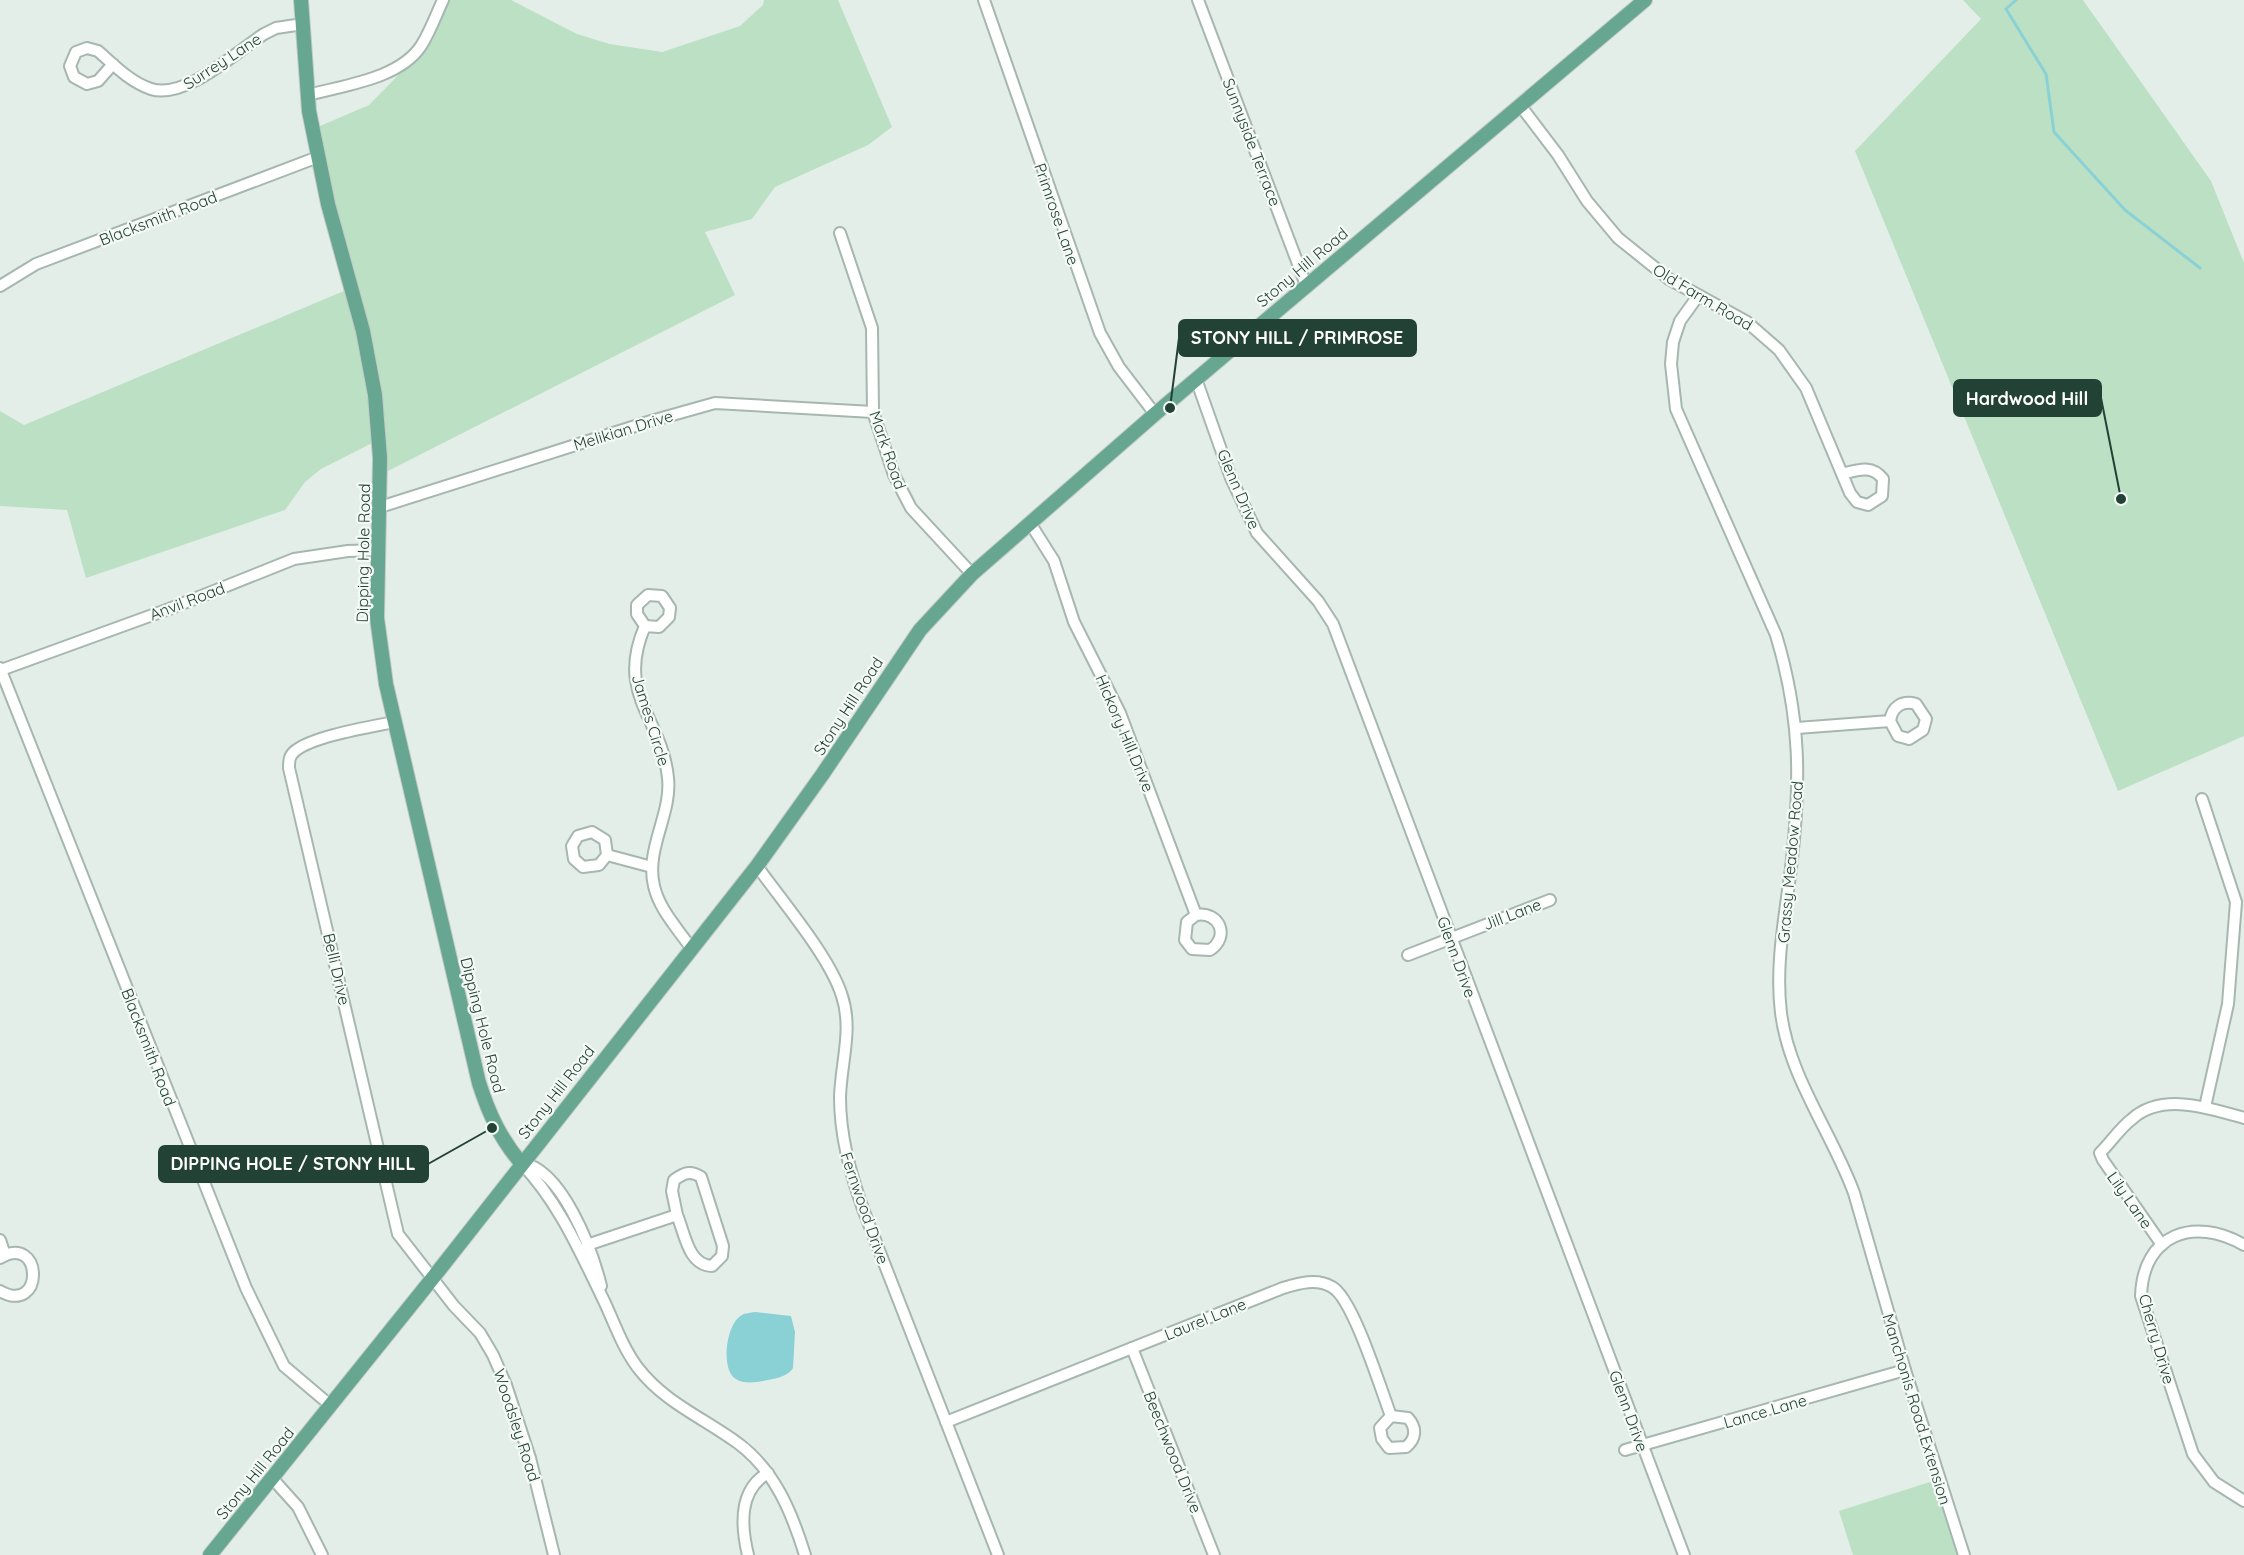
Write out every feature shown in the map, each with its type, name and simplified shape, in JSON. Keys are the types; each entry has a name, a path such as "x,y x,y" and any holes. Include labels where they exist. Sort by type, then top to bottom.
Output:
{"main road":[{"name":"Dipping Hole Road","path":"301,0 309,95 318,157 369,362 379,446 377,618 394,722 479,1083 492,1122 501,1140 521,1163"},
{"name":"Stony Hill Road","path":"210,1555 432,1279 757,866 920,630 972,574 1155,414 1645,0"}],"street":[{"path":"309,95 374,77 406,61 420,47 443,0"},
{"name":"Primrose Lane","path":"984,0 1095,322 1119,367 1155,414"},
{"name":"Sunnyside Terrace","path":"1198,0 1306,285"},
{"name":"Surrey Lane","path":"113,64 136,82 150,88 160,91 179,89 264,34 276,28 303,24"},
{"name":"Old Farm Road","path":"1520,105 1558,155 1587,201 1618,238 1669,279 1758,330 1789,362 1806,388 1842,474"},
{"name":"Blacksmith Road","path":"0,286 36,264 318,157"},
{"name":"Mark Road","path":"840,233 872,328 873,412 902,493 921,519 972,574"},
{"name":"Grassy Meadow Road","path":"1698,296 1680,321 1673,342 1671,375 1676,409 1776,635 1787,674 1797,728 1797,804 1779,979 1781,1013 1789,1050 1845,1167 1875,1261"},
{"name":"Glenn Drive","path":"1196,379 1231,478 1257,533 1312,594 1333,624 1684,1555"},
{"name":"Melikian Drive","path":"380,507 715,403 873,412"},
{"name":"Hickory Hill Drive","path":"1030,523 1054,561 1074,622 1120,713 1196,915"},
{"name":"Anvil Road","path":"0,669 169,609 294,558 377,550"},
{"name":"James Circle","path":"645,626 635,655 635,682 668,780 667,799 652,867 653,885 661,904 692,948"},
{"name":"Blacksmith Road","path":"0,669 166,1092 263,1327 284,1366 330,1405"},
{"path":"1797,728 1890,721"},
{"name":"Belli Drive","path":"394,722 346,732 310,744 295,751 290,758 289,768 398,1234 432,1279"},
{"path":"2202,799 2236,902 2228,1004 2205,1107 2244,1118"},
{"path":"607,855 652,867"},
{"name":"Fernwood Drive","path":"757,866 832,973 843,997 847,1040 840,1094 847,1162 998,1555"},
{"name":"Jill Lane","path":"1408,955 1550,900"},
{"name":"Lily Lane","path":"2162,1245 2100,1153 2133,1117 2158,1106 2182,1104 2205,1107"},
{"path":"521,1163 539,1168 550,1179 573,1215 587,1245 605,1304"},
{"path":"521,1163 545,1190 605,1304 628,1354 658,1390 753,1455 768,1473 790,1510 805,1555"},
{"path":"694,1172 701,1177 723,1246 722,1256 712,1266 702,1266 694,1260 677,1215 672,1191 674,1180 685,1173 694,1172"},
{"path":"587,1245 677,1215"},
{"path":"2162,1245 2175,1237 2193,1232 2211,1231 2244,1245"},
{"path":"0,1240 3,1256 12,1253 25,1257 33,1267 34,1280 21,1294 6,1294 0,1291"},
{"name":"Cherry Drive","path":"2162,1245 2148,1260 2142,1281 2141,1296 2146,1312 2193,1454 2214,1482 2244,1501"},
{"name":"Manchonis Road Extension","path":"1875,1261 1905,1370 1964,1555"},
{"name":"Woodsley Road","path":"432,1279 480,1333 506,1385 530,1458 554,1555"},
{"name":"Laurel Lane","path":"946,1422 1297,1283 1324,1283 1341,1293 1347,1302 1391,1416"},
{"name":"Beechwood Drive","path":"1132,1348 1214,1555"},
{"name":"Lance Lane","path":"1625,1450 1905,1370"},
{"path":"748,1555 743,1530 745,1504 752,1485 768,1473"},
{"path":"272,1478 298,1507 322,1555"}],"green space":[{"path":"444,0 511,0 577,34 610,44 662,52 740,26 763,5 764,0 838,0 892,127 868,145 775,187 752,219 705,232 735,295 386,472 378,440 321,469 305,482 285,510 86,578 67,510 0,506 0,411 24,425 344,291 325,220 313,129 369,105 412,61"},
{"path":"1963,0 2083,0 2211,181 2244,263 2244,736 2118,791 1855,151 1981,19"},
{"path":"1933,1481 1957,1555 1853,1555 1839,1511"}],"water":[{"path":"755,1312 791,1316 795,1332 793,1368 779,1377 743,1382 731,1374 727,1347 736,1320 743,1314"}],"waterway":[{"path":"2016,0 2006,9 2046,74 2054,132 2125,210 2200,268"}],"place":[{"name":"STONY HILL / PRIMROSE","path":"1170,408"},
{"name":"Hardwood Hill","path":"2121,499"},
{"name":"DIPPING HOLE / STONY HILL","path":"492,1128"}]}
